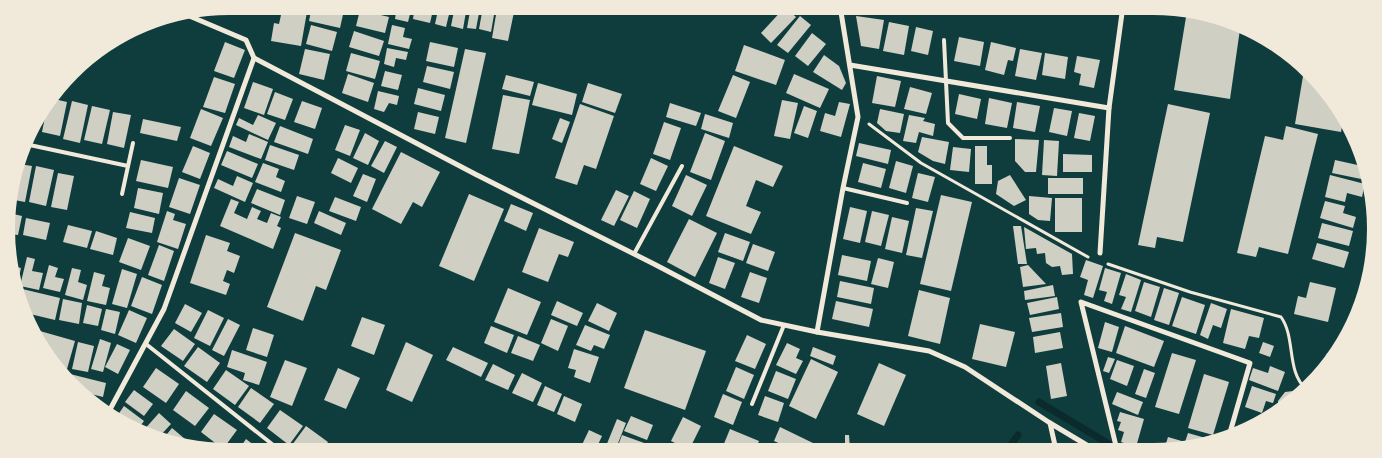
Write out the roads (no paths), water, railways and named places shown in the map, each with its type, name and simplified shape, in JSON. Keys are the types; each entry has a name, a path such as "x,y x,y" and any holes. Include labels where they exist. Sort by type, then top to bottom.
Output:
{"street":[{"path":"816,332 858,117 842,15"},
{"path":"1100,253 1109,108 1122,15"},
{"path":"194,18 246,40 254,58 475,174 762,320 816,332 929,351 965,367 1083,443"},
{"path":"111,408 164,309 254,58"},
{"path":"850,65 1109,108"},
{"path":"1115,443 1080,302 1250,363 1231,428"},
{"path":"1050,423 1054,443"}],"lane":[{"path":"944,40 948,123 963,138 1010,138"},
{"path":"122,194 132,143"},
{"path":"32,145 128,166"},
{"path":"634,254 682,166"},
{"path":"843,188 907,203"},
{"path":"752,404 784,325"},
{"path":"146,344 271,443"}],"waterway":[{"path":"1039,402 1107,443"},
{"path":"1012,443 1018,435"}]}
